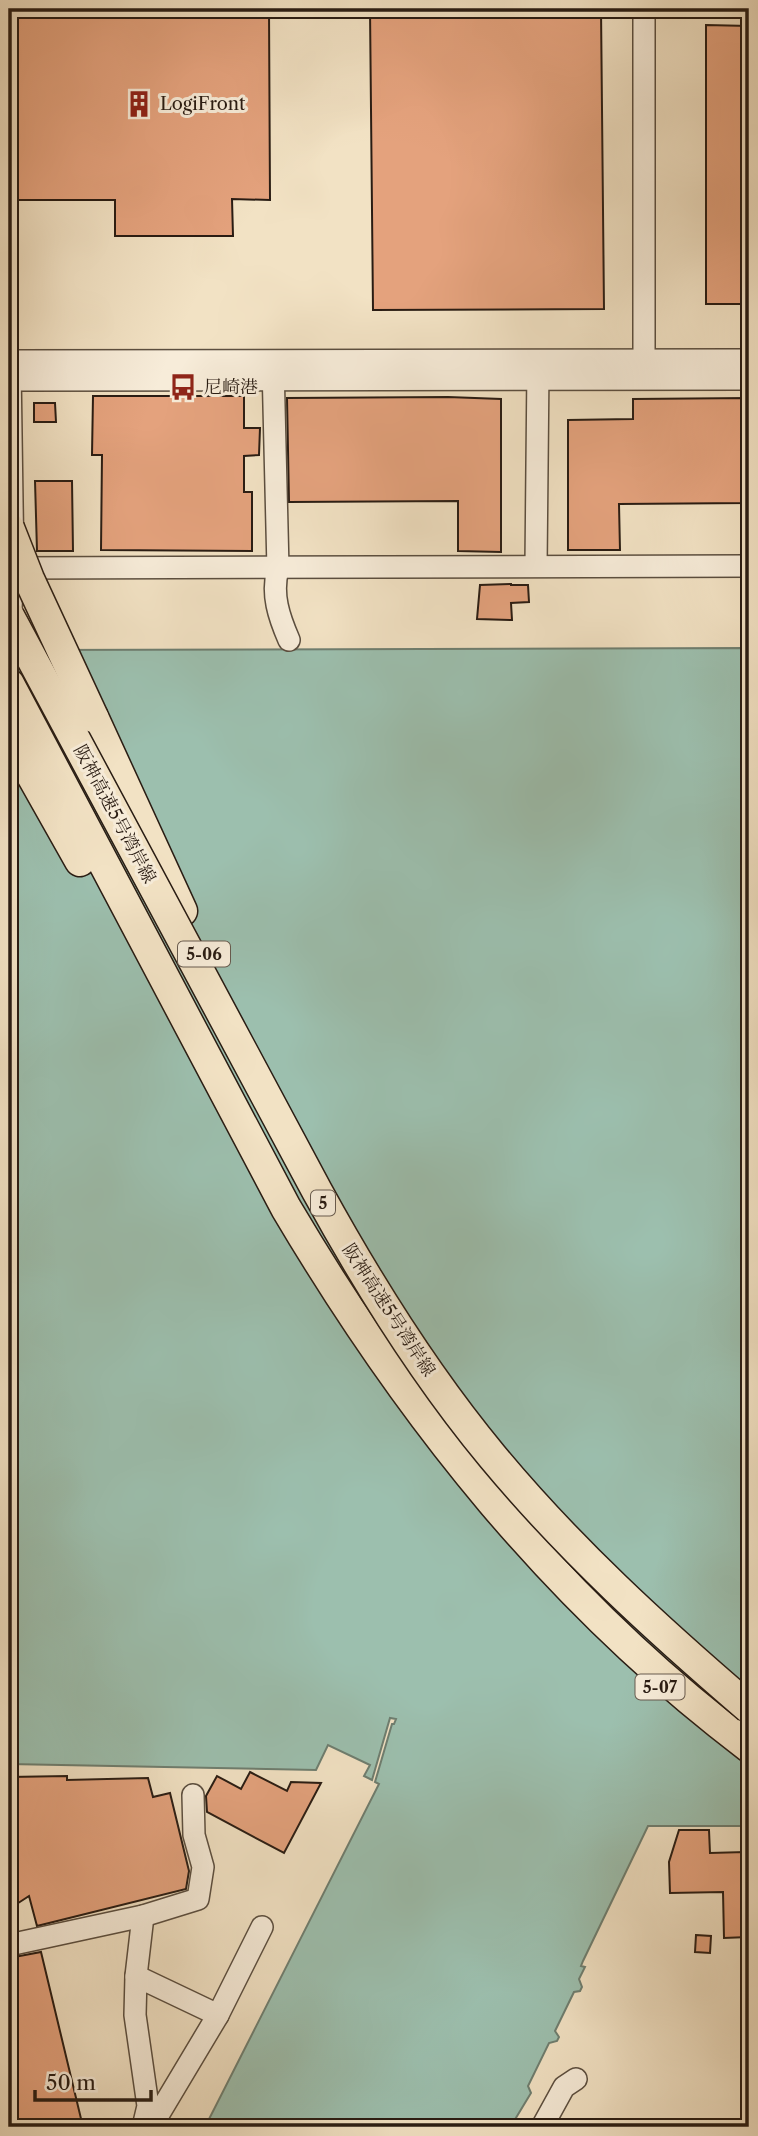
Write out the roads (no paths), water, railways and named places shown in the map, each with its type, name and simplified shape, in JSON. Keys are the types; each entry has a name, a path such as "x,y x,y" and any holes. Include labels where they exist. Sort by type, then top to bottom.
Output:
{"highway":[{"name":"5-06","path":"9,528 39,603 174,897 275,1091 317,1191"},
{"name":"阪神高速5号湾岸線","path":"9,616 346,1244 412,1349 491,1455 537,1508 590,1564 749,1708"},
{"name":"阪神高速5号湾岸線","path":"9,684 286,1208 388,1369 462,1467 581,1600 677,1689 749,1747"},
{"path":"9,735 103,899 219,1081"},
{"name":"5-07","path":"581,1600 618,1646 670,1698 749,1764"},
{"name":"5-07","path":"699,1665 749,1698"}],"street":[{"path":"644,360 645,9"},
{"path":"538,370 644,360 749,360"},
{"path":"273,370 278,569 275,580 278,614 289,640"},
{"path":"536,566 538,370"},
{"path":"9,636 10,371 538,370 749,379"},
{"path":"11,568 749,566"},
{"path":"9,1945 143,1916 198,1899 203,1867 194,1835 192,1795"},
{"path":"143,1916 136,1976 135,2015 148,2106 143,2127"},
{"path":"151,2127 218,2015 262,1927"},
{"path":"136,1976 218,2015"},
{"path":"542,2127 564,2087 576,2079"}],"place":[{"name":"LogiFront","path":"139,104"},
{"name":"尼崎港","path":"183,387"}]}
